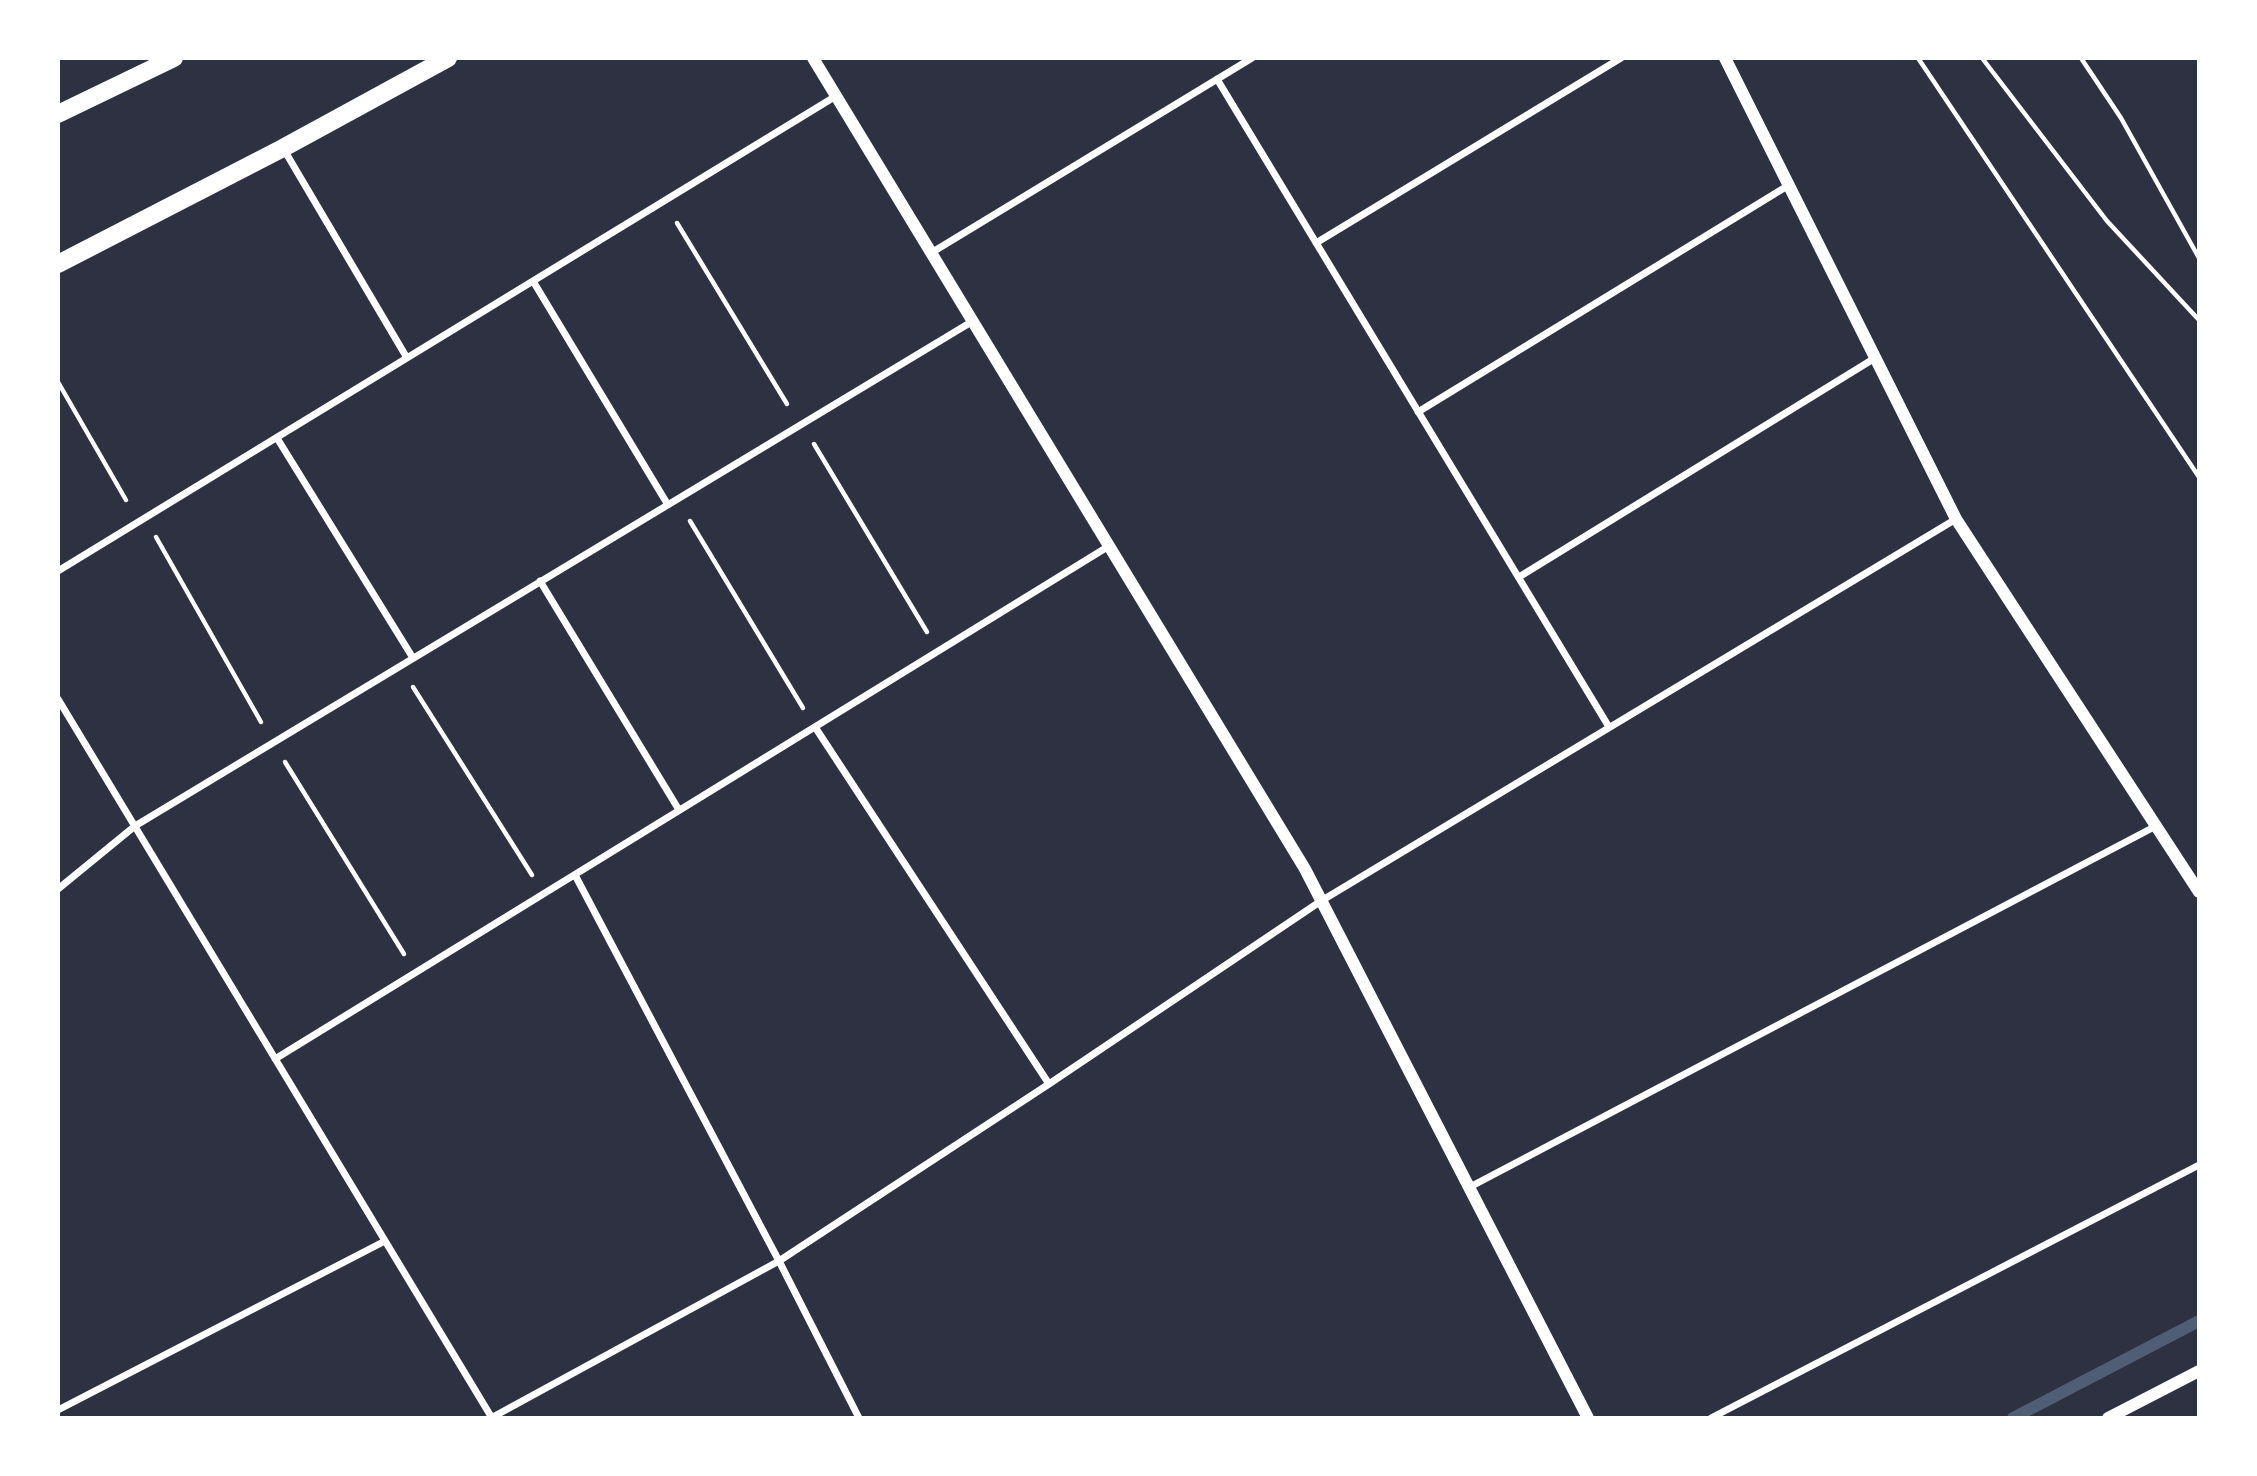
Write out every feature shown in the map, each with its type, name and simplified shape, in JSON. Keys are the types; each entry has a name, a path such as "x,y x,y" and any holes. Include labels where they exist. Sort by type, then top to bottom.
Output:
{"main road":[{"path":"58,114 173,58"},
{"path":"58,264 283,148 448,58"}],"street":[{"path":"813,58 1304,869 1588,1418"},
{"path":"931,253 1252,58"},
{"path":"1316,243 1621,58"},
{"path":"1725,58 1956,519 2199,892"},
{"path":"1217,79 1609,727"},
{"path":"58,571 836,96"},
{"path":"283,148 407,358"},
{"path":"1418,412 1789,185"},
{"path":"533,281 668,505"},
{"path":"58,889 135,826 972,321"},
{"path":"1518,577 1875,358"},
{"path":"277,438 413,658"},
{"path":"58,699 492,1418 779,1261 1321,901 1956,519"},
{"path":"275,1059 1108,546"},
{"path":"540,581 679,810"},
{"path":"815,727 1049,1084"},
{"path":"1468,1188 2156,826"},
{"path":"575,875 859,1418"},
{"path":"1711,1418 2199,1165"},
{"path":"58,1410 385,1241"},
{"path":"2108,1418 2199,1371"}],"path":[{"path":"1918,58 2199,477"},
{"path":"1982,58 2107,221 2199,320"},
{"path":"2081,58 2121,118 2199,258"},
{"path":"664,201 938,650"},
{"path":"58,382 273,743 415,973"},
{"path":"677,499 815,727"},
{"path":"400,666 544,893"}],"waterway":[{"path":"2013,1418 2199,1321"}]}
